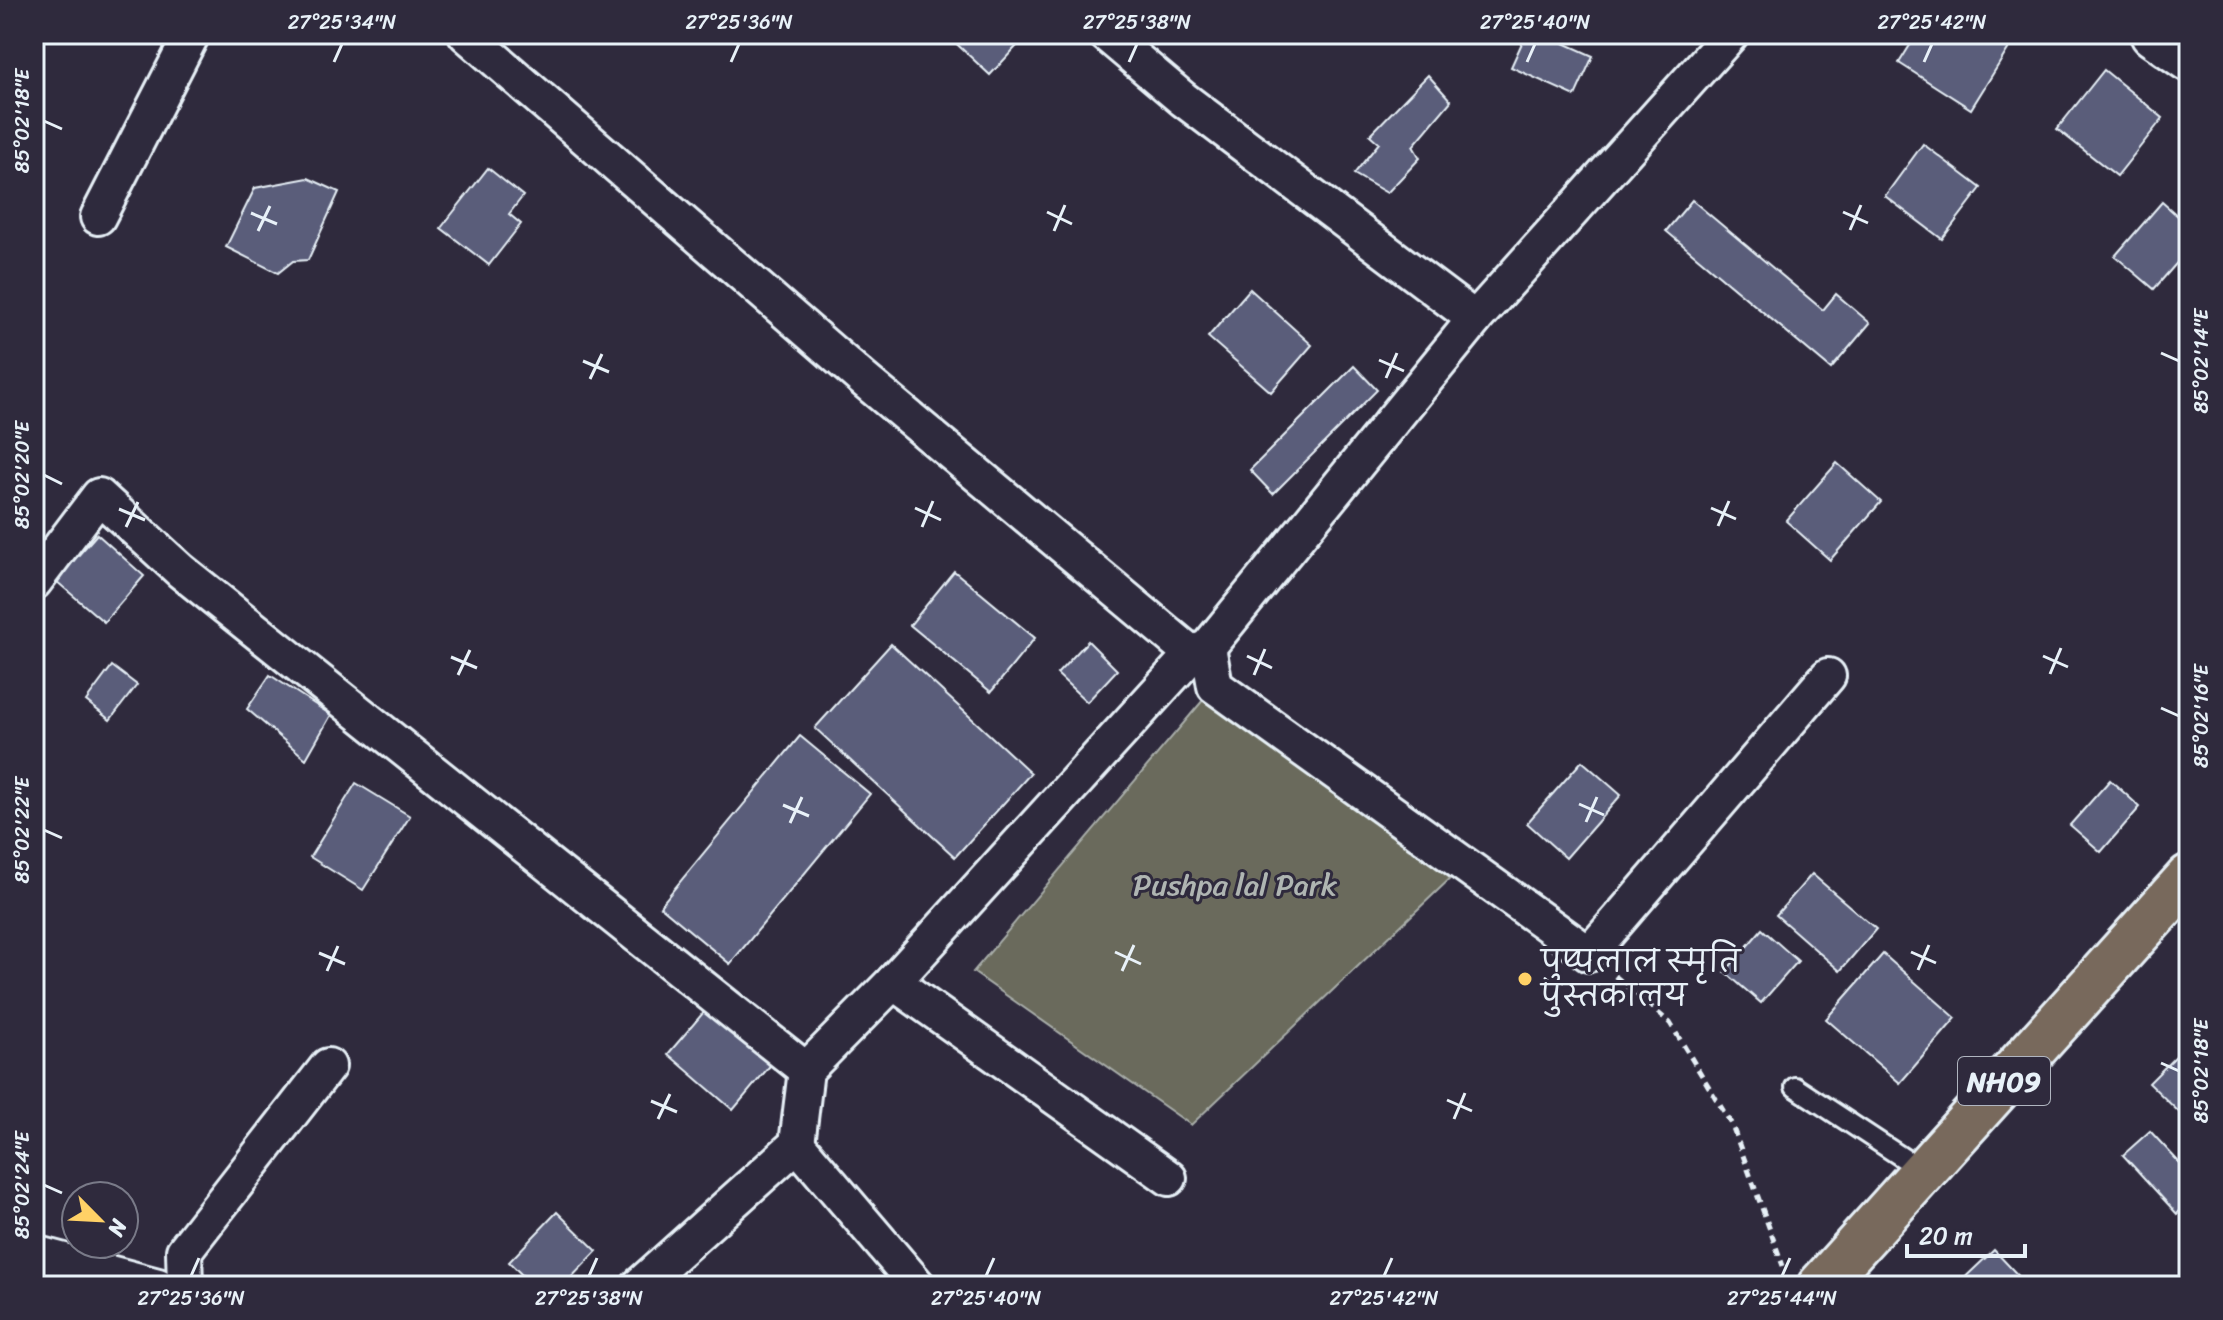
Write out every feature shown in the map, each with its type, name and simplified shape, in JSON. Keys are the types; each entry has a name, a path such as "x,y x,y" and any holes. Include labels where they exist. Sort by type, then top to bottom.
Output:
{"main road":[{"path":"2153,34 2189,59"},
{"name":"NH09","path":"1802,1279 1923,1171 2189,877"}],"street":[{"path":"98,217 192,34"},
{"path":"466,34 863,379 1200,650 1215,686 1589,954 1828,676"},
{"path":"1106,34 1183,99 1475,319"},
{"path":"639,1286 797,1144 806,1070 893,982 1200,650 1475,319 1731,34"},
{"path":"34,582 99,496 181,571 806,1070"},
{"path":"893,982 1169,1178"},
{"path":"185,1286 184,1251 328,1066"},
{"path":"797,1144 918,1286"},
{"path":"34,1253 158,1286"}],"lane":[{"path":"1795,1087 1923,1171"}],"path":[{"path":"1589,954 1670,1023 1732,1125 1802,1279"}],"green space":[{"name":"Pushpa lal Park","path":"1215,686 1456,873 1191,1125 973,972"}],"building":[{"path":"946,34 1028,34 990,75"},
{"path":"1526,34 1544,34 1593,56 1575,96 1511,67"},
{"path":"1917,34 2017,35 1971,109 1899,63"},
{"path":"2104,70 2163,118 2117,176 2057,129"},
{"path":"1428,75 1451,101 1413,146 1420,158 1387,193 1354,174 1379,143 1370,135"},
{"path":"1923,144 1981,188 1942,239 1885,196"},
{"path":"488,168 523,196 509,214 521,224 489,265 441,228"},
{"path":"308,178 339,192 308,260 293,261 278,273 226,247 255,188"},
{"path":"1692,200 1823,310 1836,294 1870,323 1831,369 1666,231"},
{"path":"2162,202 2189,226 2189,249 2154,289 2115,256"},
{"path":"1250,289 1312,345 1271,392 1208,337"},
{"path":"1354,366 1377,390 1273,494 1250,470"},
{"path":"1837,463 1881,502 1830,560 1786,521"},
{"path":"97,534 144,576 104,622 56,581"},
{"path":"954,571 1035,638 991,692 910,625"},
{"path":"1088,641 1117,670 1087,702 1057,674"},
{"path":"891,644 1031,773 955,857 815,728"},
{"path":"112,666 137,685 110,720 86,701"},
{"path":"270,675 331,715 306,759 247,709"},
{"path":"800,736 870,794 730,964 660,906"},
{"path":"1582,761 1621,795 1566,858 1527,823"},
{"path":"2110,780 2140,807 2101,852 2070,825"},
{"path":"356,783 410,816 363,890 310,857"},
{"path":"1812,874 1876,929 1840,971 1776,915"},
{"path":"1762,929 1798,961 1761,1003 1725,972"},
{"path":"1883,954 1956,1018 1900,1083 1826,1019"},
{"path":"709,1006 774,1061 733,1110 668,1054"},
{"path":"2189,1045 2189,1122 2149,1083"},
{"path":"2150,1131 2189,1173 2189,1202 2177,1214 2123,1155"},
{"path":"557,1212 597,1251 563,1286 533,1286 509,1262"},
{"path":"1994,1250 2028,1286 1957,1285"}],"place":[{"name":"पुष्पलाल स्मृति पुस्तकालय","path":"1525,979"}]}
